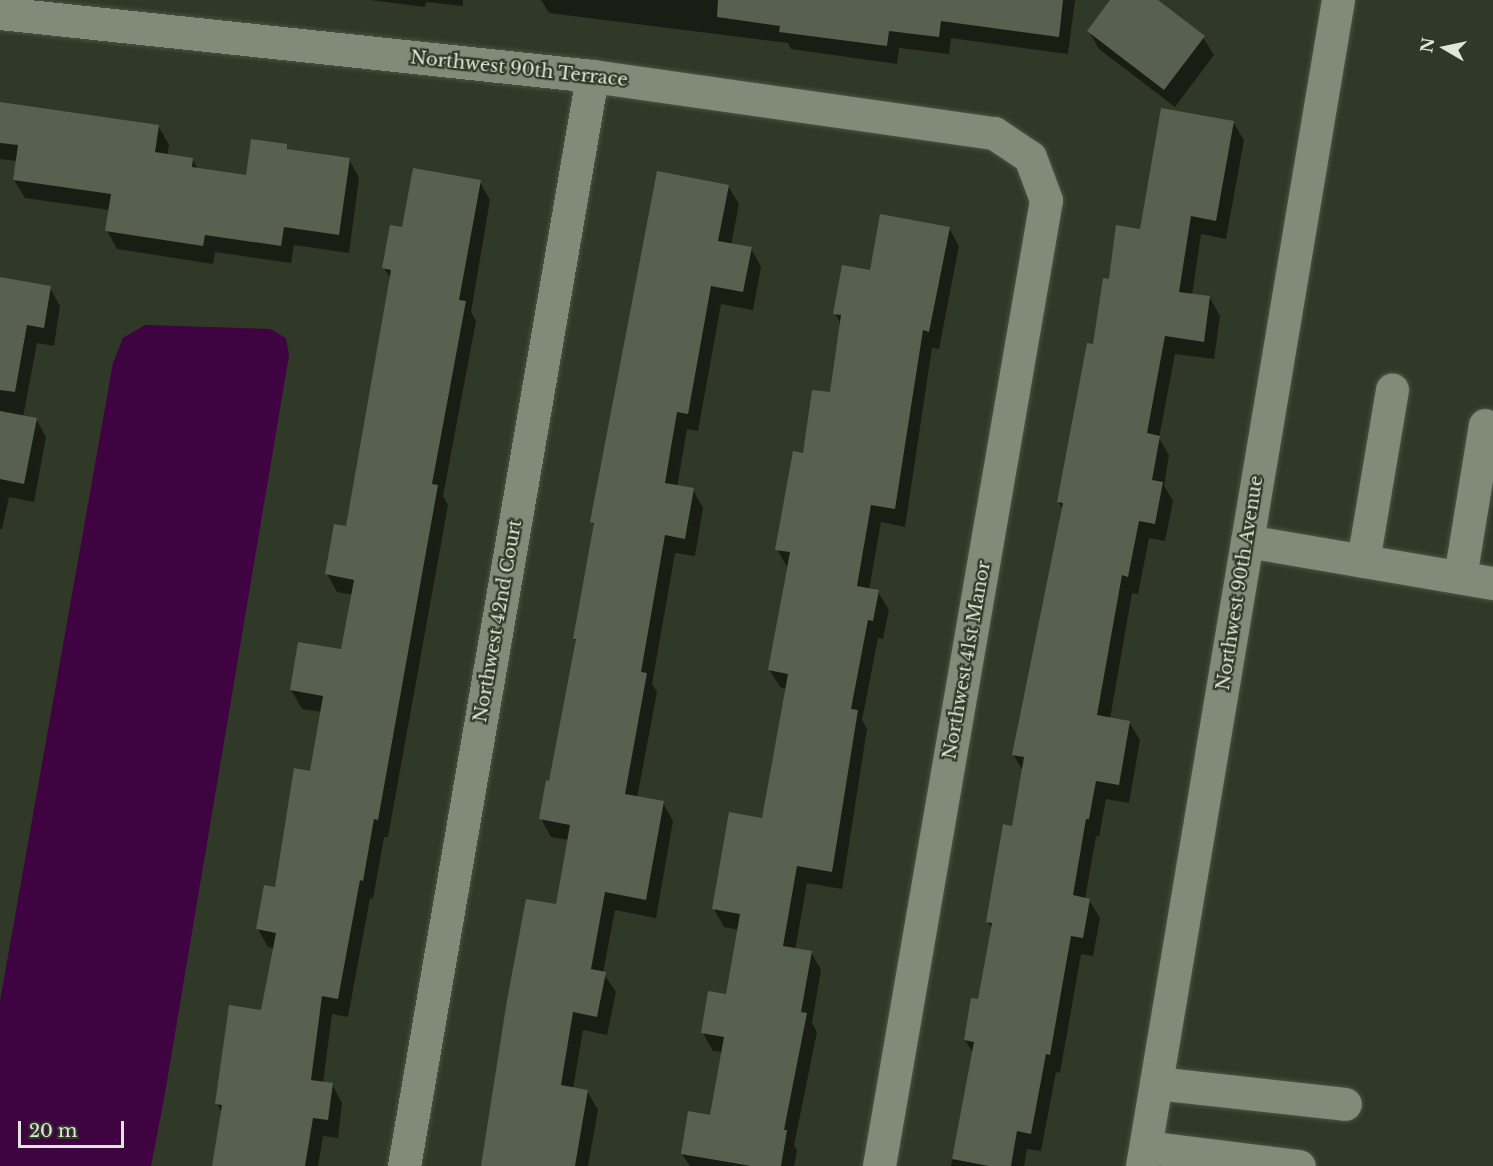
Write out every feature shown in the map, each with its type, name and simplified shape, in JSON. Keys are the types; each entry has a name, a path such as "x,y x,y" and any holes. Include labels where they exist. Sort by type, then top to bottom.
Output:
{"street":[{"name":"Northwest 90th Avenue","path":"1144,1157 1338,0"},
{"name":"Northwest 90th Terrace","path":"0,13 592,76 994,133 1030,157"},
{"name":"Northwest 42nd Court","path":"404,1166 592,76"},
{"name":"Northwest 41st Manor","path":"879,1166 1046,200 1030,157"},
{"path":"1363,561 1392,389"},
{"path":"1460,577 1485,424"},
{"path":"1247,541 1493,583"},
{"path":"1156,1083 1346,1104"},
{"path":"1144,1157 1299,1166"}],"shaded area":[{"path":"145,325 270,329 286,338 289,355 164,1099 151,1166 0,1166 0,1001 113,363 123,338"}],"building":[{"path":"718,0 1063,0 1059,37 941,21 939,37 889,31 887,46 779,32 780,26 717,17"},
{"path":"1110,0 1158,0 1205,36 1164,90 1087,31"},
{"path":"0,102 159,125 155,152 193,158 192,167 246,175 251,139 287,144 287,149 350,158 339,235 284,227 281,246 205,235 203,246 105,231 111,194 13,180 18,145 0,143"},
{"path":"1161,108 1234,121 1216,221 1191,216 1179,292 1210,296 1204,342 1165,336 1147,433 1160,436 1152,480 1163,482 1155,524 1139,521 1128,577 1122,575 1097,715 1130,721 1119,785 1096,781 1089,819 1086,819 1073,895 1090,899 1083,938 1071,936 1050,1055 1046,1054 1031,1134 1017,1131 1011,1166 989,1166 952,1159 974,1042 964,1040 971,998 978,999 992,923 986,922 1003,824 1012,826 1024,757 1012,755 1063,503 1057,502 1087,343 1093,344 1103,278 1109,279 1116,225 1140,229"},
{"path":"413,168 481,180 459,300 466,301 432,484 438,485 378,820 374,819 363,881 360,880 338,999 322,996 311,1080 333,1083 328,1120 313,1118 305,1166 212,1166 222,1105 215,1104 229,1005 261,1010 276,933 256,929 264,885 275,887 294,768 310,771 323,696 290,690 298,642 341,649 354,580 325,574 334,524 346,526 391,270 382,268 390,225 402,227"},
{"path":"657,171 729,185 718,241 752,247 743,292 711,286 688,414 677,412 665,483 694,488 685,539 665,535 641,672 647,673 625,794 664,801 646,900 605,892 591,969 606,972 597,1017 573,1012 561,1085 588,1090 575,1166 481,1166 507,1000 526,899 556,904 570,825 539,819 546,780 549,781 576,639 573,639 594,523 590,522"},
{"path":"880,214 950,227 929,332 923,330 895,509 871,505 857,586 879,590 873,621 868,620 851,709 858,710 832,872 797,866 783,946 812,951 801,1012 807,1013 784,1130 787,1130 781,1166 751,1166 681,1154 688,1111 710,1115 724,1037 701,1033 708,991 726,994 740,914 712,909 729,812 762,818 788,674 768,670 790,552 775,550 793,451 803,453 812,390 830,392 841,315 833,314 842,265 870,270"},
{"path":"0,277 51,286 44,328 27,325 15,392 0,390"},
{"path":"0,411 37,418 24,484 0,479"}]}
